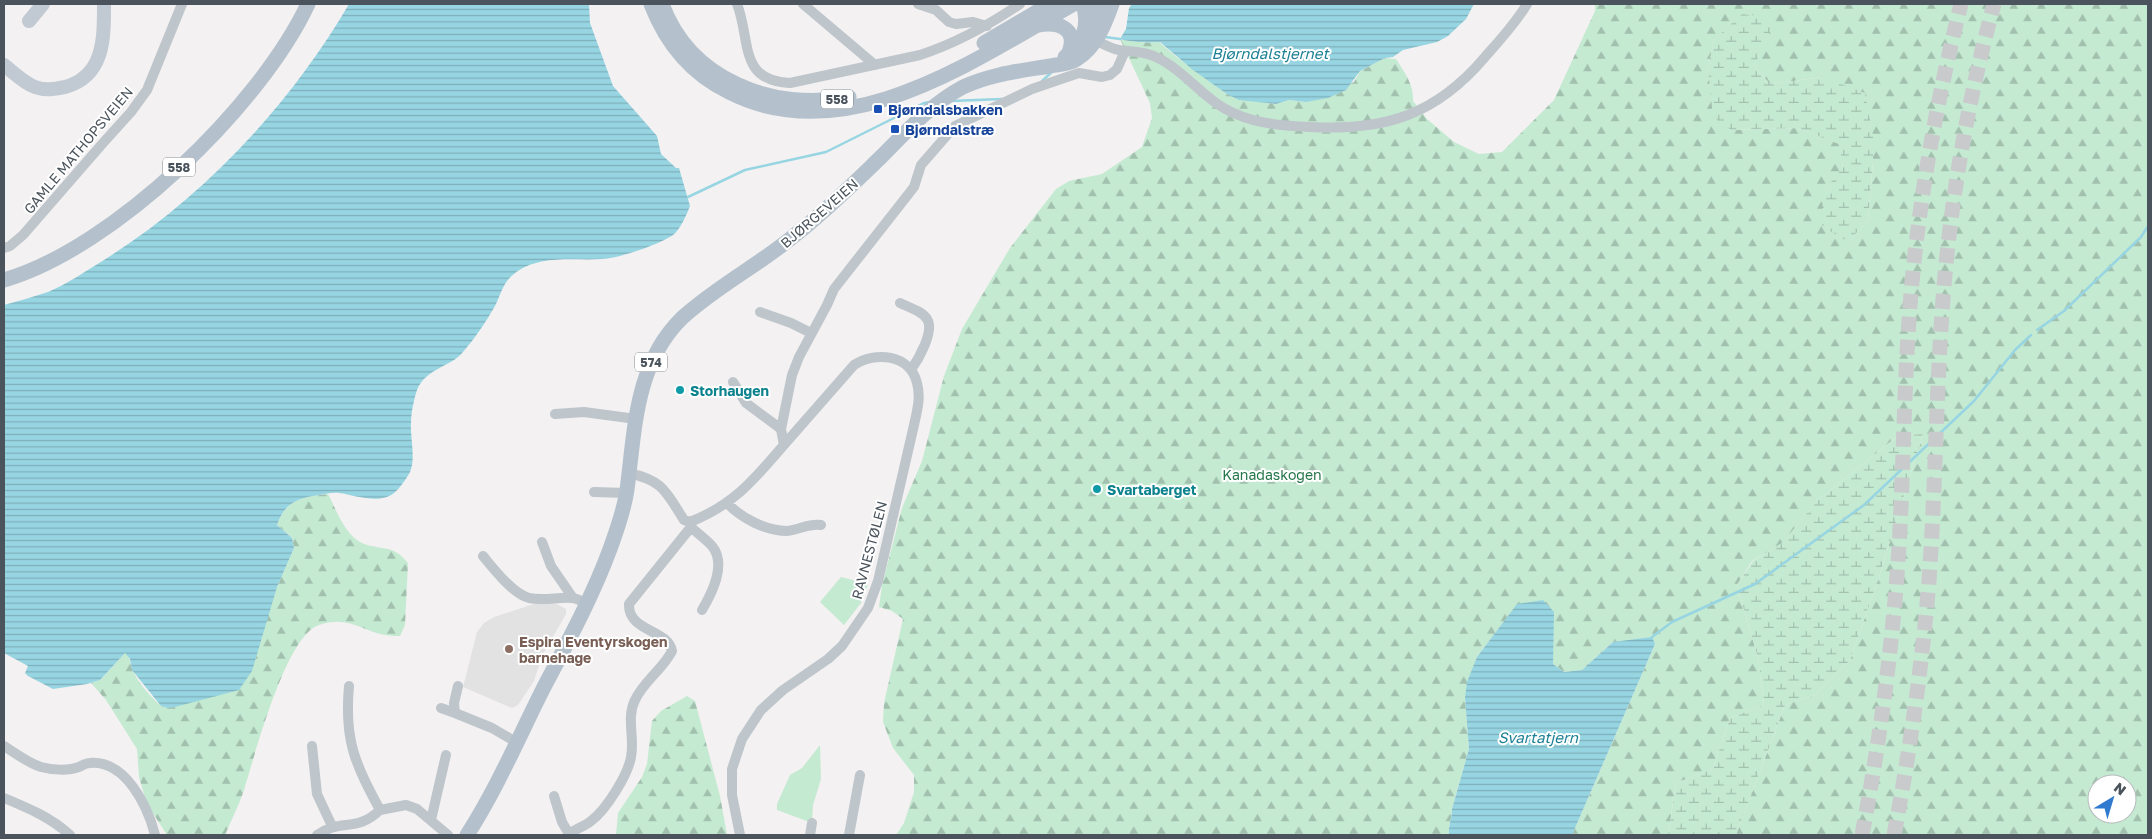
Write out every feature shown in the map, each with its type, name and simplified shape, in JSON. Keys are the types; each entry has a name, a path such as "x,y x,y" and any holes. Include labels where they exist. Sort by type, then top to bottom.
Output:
{"main road":[{"name":"558","path":"4,280 45,264 89,239 120,218 188,159 230,116 280,53 308,4"},
{"name":"558","path":"651,4 668,39 682,56 705,78 750,102 767,107 814,112 874,102 921,87 958,69 1074,4"},
{"name":"558","path":"662,4 670,22 691,52 719,76 736,85 769,96 807,101 861,95 916,78 963,55 1050,4"},
{"path":"1083,4 1090,37"},
{"path":"1090,37 1099,23 1096,4"},
{"name":"BJØRGEVEIEN","path":"1054,65 1068,55 1078,44 1101,32 1112,4"},
{"path":"1037,25 1053,23 1065,28 1071,37 1071,48 1068,55"},
{"name":"BJØRGEVEIEN","path":"467,835 516,742 580,600 611,547 626,493 636,419 644,380 654,356 671,330 693,308 795,236 836,201 938,103 962,88 985,78 1062,65 1078,59 1090,37"}],"street":[{"path":"30,21 43,4"},
{"path":"4,65 34,87 52,90 72,85 92,70 100,55 104,36 104,4"},
{"name":"GAMLE MATHOPSVEIEN","path":"4,248 10,246 23,235 131,112 147,90 182,4"},
{"path":"802,4 875,65"},
{"path":"918,4 936,10 949,22 956,24 973,22 987,26"},
{"path":"741,5 746,47 751,62 766,79 778,83 790,83 875,65 940,48 987,26 1020,4"},
{"path":"1090,37 1108,47 1149,53 1159,58 1214,102 1236,115 1252,120 1299,127 1340,128 1405,117 1448,95 1461,84 1495,47 1527,4"},
{"path":"784,445 781,429 792,375 834,289 914,187 921,165 948,132 966,120 1032,89 1079,73 1102,77 1110,75 1117,69 1125,51"},
{"path":"554,796 562,822 569,834 598,815 624,776 629,764 632,748 631,711 634,700 672,651 672,647 633,619 629,612 629,604 690,525 727,503 761,473 854,365 864,359 877,356 891,357 910,370 919,358 929,326 927,319 922,314 900,303"},
{"path":"760,312 792,322 811,333"},
{"name":"RAVNESTØLEN","path":"740,835 732,795 732,769 742,738 761,710 776,696 828,659 842,646 868,608 878,581 919,401 917,382 910,370"},
{"path":"733,382 746,403 781,429"},
{"path":"555,414 584,412 636,419"},
{"path":"628,473 652,479 660,485 684,520 712,547 717,556 717,570 712,592 702,610"},
{"path":"594,492 626,493"},
{"path":"727,503 745,518 772,529 787,531 813,524 821,525"},
{"path":"542,542 551,566 580,600"},
{"path":"484,556 493,569 523,596 543,599 580,600"},
{"path":"349,686 347,705 348,737 360,774 380,810"},
{"path":"455,713 454,703 458,686"},
{"path":"441,708 492,728 516,742"},
{"path":"4,746 40,766 59,770 96,763 110,767 128,781 139,793 150,816 155,835"},
{"path":"312,746 317,794 332,826"},
{"path":"430,820 446,755"},
{"path":"849,835 860,775"},
{"path":"4,798 42,814 70,835"},
{"path":"317,835 332,826 358,825 371,819 380,810 406,805 417,809 448,835"},
{"path":"810,835 812,823"}],"shaded area":[{"name":"Espira Eventyrskogen barnehage","path":"540,602 557,604 566,609 566,614 542,656 534,681 518,705 512,708 463,687 477,632 484,623 494,617"}],"green space":[{"name":"Kanadaskogen","path":"1595,4 2148,4 2148,835 1736,835 1785,705 1816,694 1850,660 1879,577 1923,434 1899,435 1818,500 1783,543 1752,561 1737,585 1758,658 1764,705 1730,718 1713,769 1676,783 1668,835 1572,835 1655,644 1613,642 1582,670 1564,672 1553,664 1517,605 1477,657 1465,698 1469,749 1452,809 1449,835 896,835 904,823 914,792 914,775 893,748 883,722 884,703 903,619 892,611 879,607 882,585 902,508 922,461 944,376 962,329 1010,248 1056,189 1069,181 1102,174 1142,147 1152,118 1150,103 1120,39 1159,42 1227,94 1275,104 1289,100 1306,102 1354,82 1360,71 1385,58 1396,59 1406,74 1413,95 1413,101 1427,119 1454,142 1479,154 1502,152 1554,100 1595,11","holes":["1742,15 1758,56 1754,66 1770,84 1823,77 1873,136 1873,162 1868,220 1848,242 1823,192 1843,168 1840,144 1798,128 1731,130 1708,69 1714,40"]},
{"path":"1742,14 1776,18 1754,66 1770,84 1823,77 1865,93 1873,136 1873,162 1868,220 1848,242 1822,226 1823,192 1843,167 1839,144 1798,128 1731,130 1713,117 1708,69 1714,40"},
{"path":"1923,434 1879,577 1850,660 1816,694 1785,705 1736,835 1668,835 1676,783 1713,769 1730,718 1764,705 1758,658 1737,585 1753,561 1783,542 1818,500 1899,435"},
{"path":"328,494 341,520 354,538 367,545 396,552 408,563 405,625 400,636 376,633 346,622 329,622 319,625 306,634 294,651 272,700 243,793 225,835 167,835 147,804 139,777 137,749 106,700 91,683 100,680 125,653 138,681 161,706 277,587 294,548 292,538 277,525 286,509 297,500"},
{"path":"841,577 868,584 861,603 844,625 820,602"},
{"path":"687,696 695,701 720,796 727,835 616,835 618,813 642,777 647,764 652,721 661,711"},
{"path":"820,745 821,779 813,805 812,823 777,810 777,804 790,775 802,768"}],"water":[{"path":"349,4 589,4 590,23 613,86 657,136 661,154 676,168 679,168 690,206 687,213 676,233 658,243 639,250 602,259 545,261 524,268 514,274 505,284 484,324 463,352 452,361 432,372 417,390 411,419 412,466 407,477 396,491 388,497 374,499 330,493 305,498 288,506 277,525 292,538 294,548 277,587 252,671 239,690 175,707 161,706 132,670 130,659 125,653 100,680 53,689 28,676 25,673 28,666 4,653 4,305 48,292 69,281 141,235 176,208 242,147 272,113 300,78"},
{"name":"Bjørndalstjernet","path":"1132,4 1474,4 1466,19 1448,36 1437,42 1403,50 1393,57 1385,58 1360,71 1346,90 1328,98 1306,102 1289,100 1276,104 1239,100 1227,94 1193,70 1160,42 1120,39 1126,29 1129,8"},
{"name":"Svartatjern","path":"1543,600 1554,612 1553,664 1564,672 1582,670 1613,642 1652,637 1655,644 1572,835 1449,835 1452,809 1469,749 1465,698 1467,682 1477,657 1517,604"}],"waterway":[{"path":"1105,37 1120,39"},
{"path":"1042,81 1053,71"},
{"path":"951,101 1002,99"},
{"path":"688,197 745,170 826,152 924,103 930,102"},
{"path":"2037,330 2064,311 2141,237 2148,226"},
{"path":"1652,637 1672,622 1755,584 1864,505 1974,401 2015,350 2031,335"}],"tunnel":[{"path":"1862,835 1875,764 1893,620 1899,547 1907,348 1920,212 1931,142 1961,4"},
{"path":"1894,835 1915,708 1929,581 1941,323 1947,250 1969,109 1994,4"}],"place":[{"name":"Bjørndalsbakken","path":"878,109"},
{"name":"Bjørndalstræ","path":"895,129"},
{"name":"Storhaugen","path":"680,390"},
{"name":"Svartaberget","path":"1097,489"},
{"name":"Espira Eventyrskogen barnehage","path":"509,649"}]}
